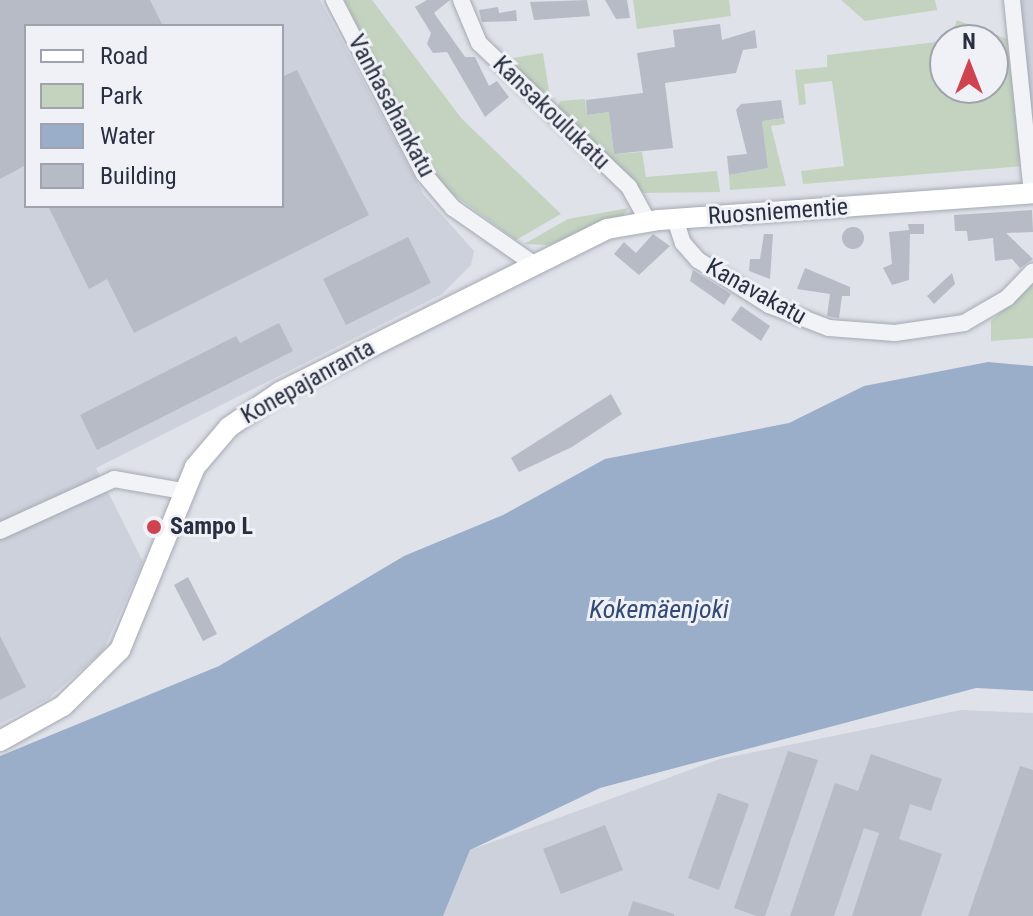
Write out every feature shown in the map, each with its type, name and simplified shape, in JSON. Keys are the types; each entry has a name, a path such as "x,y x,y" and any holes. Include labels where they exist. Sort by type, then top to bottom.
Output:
{"main road":[{"name":"Ruosniementie","path":"532,263 607,229 648,221 1032,193"},
{"name":"Konepajanranta","path":"0,741 63,706 120,650 182,491 208,447 253,408 532,263"}],"street":[{"name":"Vanhasahankatu","path":"334,0 424,174 453,208 532,263"},
{"name":"Kansakoulukatu","path":"461,0 479,43 629,187 648,221"},
{"path":"1012,0 1032,193"},
{"name":"Kanavakatu","path":"675,219 689,253 710,267 804,321 850,331 895,333 964,323 1007,298 1033,271"},
{"path":"0,531 114,479 182,491"}],"shaded area":[{"path":"0,0 320,0 424,195 474,251 471,265 442,294 96,468 143,562 103,651 48,699 0,724"},
{"path":"1018,0 1033,0 1033,149"},
{"path":"961,710 1033,713 1033,916 443,916 470,850 720,759"}],"green space":[{"path":"344,0 372,0 462,119 561,214 516,240 447,190 427,164"},
{"path":"633,0 729,0 731,16 637,29"},
{"path":"841,0 935,0 937,10 865,21"},
{"path":"929,43 929,104 1009,104 1009,55 1023,166 803,184 801,171 844,166 832,81 804,84 806,104 799,105 795,70 827,67 827,55"},
{"path":"543,53 550,98 506,59"},
{"path":"585,99 587,115 609,112 614,154 642,152 646,177 717,171 720,192 643,193 556,112 560,101"},
{"path":"784,118 785,124 771,126 786,186 730,190 729,175 768,168 762,121"},
{"path":"629,208 621,218 548,245 524,244 568,219"},
{"path":"1033,282 1033,338 991,341 991,321"}],"water":[{"name":"Kokemäenjoki","path":"988,362 1033,366 1033,691 976,688 600,788 470,850 443,916 0,916 0,756 219,666 404,556 503,515 605,459 789,423 864,386"}],"building":[{"path":"0,0 150,0 162,24 24,24 24,166 0,179"},
{"path":"427,0 450,0 434,13 465,57 475,57 489,86 497,81 509,97 485,117 447,52 433,53 427,44 431,33 415,7"},
{"path":"587,0 590,16 534,20 530,2"},
{"path":"605,0 627,0 630,18 616,19"},
{"path":"498,7 499,13 516,10 517,21 482,22 479,10"},
{"path":"720,24 722,40 755,30 757,48 743,50 736,73 665,83 673,148 614,154 609,112 587,115 586,100 643,93 637,53 675,47 673,30"},
{"path":"297,70 369,215 134,333 107,279 89,289 49,208 284,208 284,76"},
{"path":"781,100 784,118 762,121 768,168 729,175 727,156 747,154 736,110 741,104"},
{"path":"1032,210 1033,232 1006,233 1033,259 1020,268 1012,259 995,261 993,238 968,241 967,231 955,231 954,215"},
{"path":"908,224 924,224 924,234 910,234 909,280 892,285 883,268 892,264 889,232 909,230"},
{"path":"849,227 857,227 864,238 857,249 849,249 842,242 842,234"},
{"path":"653,234 670,246 639,275 614,254 624,242 636,253"},
{"path":"764,234 773,234 770,279 749,271 750,259 760,259"},
{"path":"408,237 431,283 346,325 323,279"},
{"path":"805,268 850,287 850,296 842,296 839,318 827,316 830,294 797,289"},
{"path":"693,270 731,294 724,305 690,281"},
{"path":"952,273 955,284 934,304 927,296"},
{"path":"741,306 770,326 761,341 731,320"},
{"path":"279,323 293,351 97,450 80,415 236,336 240,343"},
{"path":"611,394 622,414 572,447 519,472 511,458"},
{"path":"188,577 217,634 203,641 174,585"},
{"path":"0,636 26,687 0,700"},
{"path":"788,751 818,760 765,916 757,916 734,908"},
{"path":"871,754 942,779 931,811 910,804 899,839 942,854 921,916 852,916 879,833 864,828 834,916 790,916 835,783 858,791"},
{"path":"1020,766 1033,770 1033,916 968,916"},
{"path":"718,793 749,804 719,890 688,878"},
{"path":"605,825 623,870 561,894 543,849"},
{"path":"633,901 674,914 674,916 628,916"}],"place":[{"name":"Sampo L","path":"154,527"}]}
